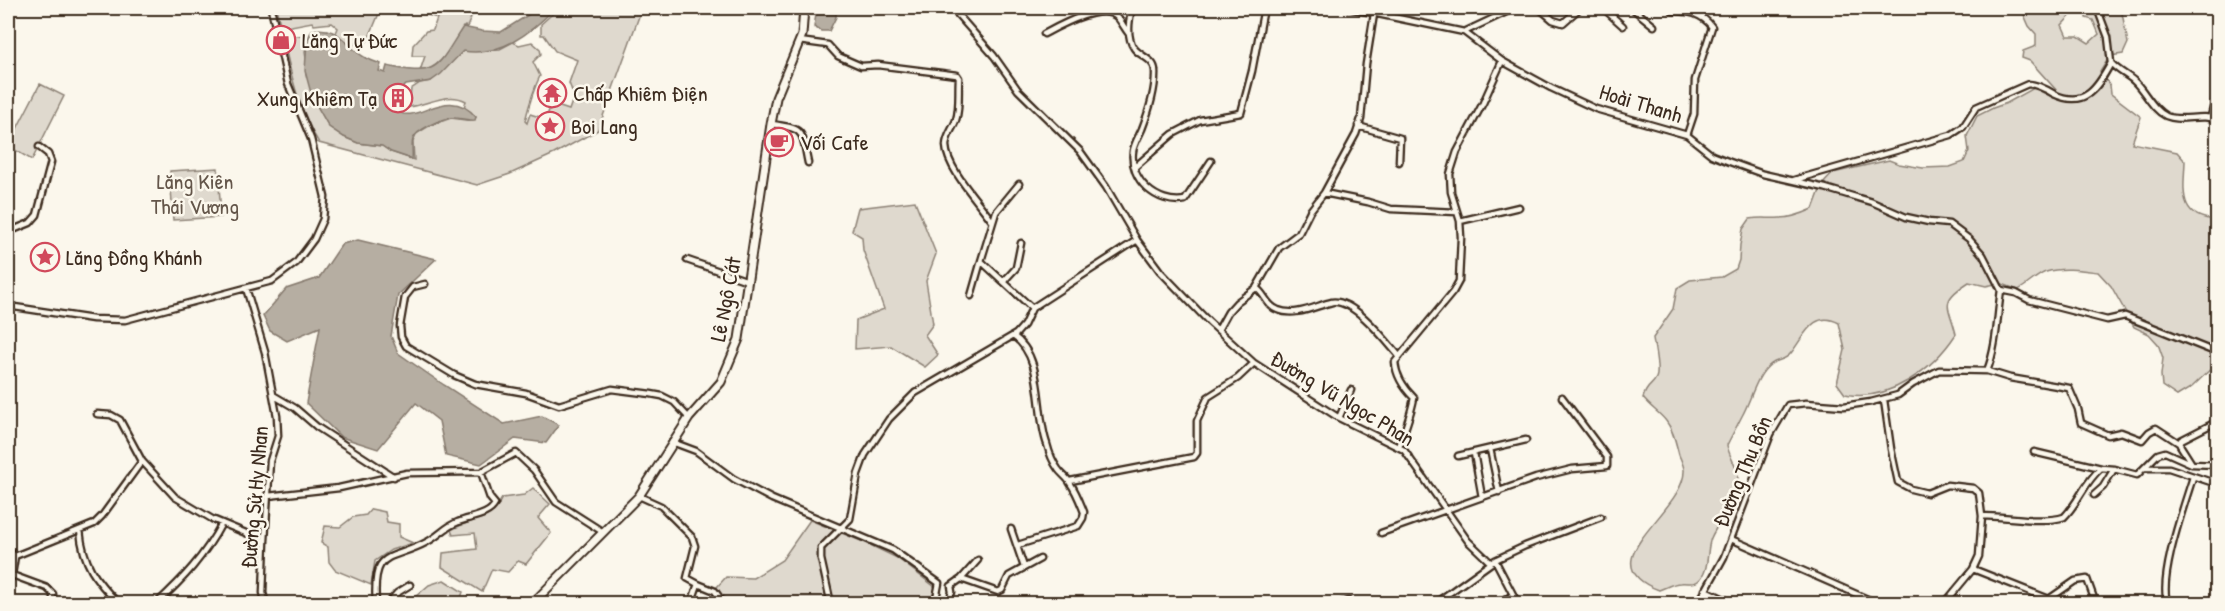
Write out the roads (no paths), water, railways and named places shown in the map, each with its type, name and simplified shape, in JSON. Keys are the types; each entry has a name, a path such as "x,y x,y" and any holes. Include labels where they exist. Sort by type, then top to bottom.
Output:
{"street":[{"path":"8,306 93,319 125,320 272,281 296,264 314,239 323,219 325,197 311,139 288,84 271,8"},
{"name":"Lê Ngô Cát","path":"532,603 639,496 689,417 721,382 732,358 739,339 776,99 799,41 804,8"},
{"name":"Đường Vũ Ngọc Phan","path":"952,8 994,56 1018,90 1080,151 1106,187 1137,240 1160,271 1254,363 1339,418 1399,446 1412,458 1468,541 1493,562 1518,603"},
{"path":"1129,34 1132,8"},
{"path":"1135,167 1173,134 1200,120 1241,112 1252,71 1264,8"},
{"name":"Hoài Thanh","path":"1349,8 1464,32 1502,61 1596,109 1688,135 1712,155 1762,174 1794,180 1872,202 1906,217 1949,224 1970,239 1983,255 2001,290"},
{"path":"1464,32 1515,8"},
{"path":"1539,8 1553,20 1563,23 1581,8"},
{"path":"1606,8 1623,26"},
{"path":"1632,8 1654,26"},
{"path":"1794,180 1951,135 1963,127 1976,107 2028,84 2036,85 2065,99 2083,97 2094,91 2112,63 2100,9"},
{"path":"1044,34 1095,12 1106,12 1118,17 1129,34 1132,46 1152,63 1155,70 1149,110 1133,150 1135,167 1147,190 1167,199 1185,200 1211,161"},
{"path":"1673,12 1690,12 1706,20 1712,27 1695,80 1695,114 1688,135"},
{"path":"1218,330 1232,307 1256,288 1279,248 1299,233 1310,211 1324,193 1358,126 1361,119 1374,14"},
{"path":"799,41 828,45 838,56 861,66 878,65 957,75 959,78 957,118 948,135 946,145 948,157 992,221"},
{"path":"1399,446 1414,398 1398,376 1395,362 1453,292 1459,281 1460,221 1451,192 1450,174 1457,152 1502,61"},
{"path":"2112,63 2134,81 2150,102 2166,116 2184,118 2211,116 2217,121"},
{"path":"2211,116 2217,87"},
{"path":"771,124 798,129 802,133 808,163"},
{"path":"1358,126 1400,138 1399,162"},
{"path":"8,232 30,223 37,215 51,162 48,154 39,147"},
{"path":"971,296 992,221 996,212 1019,184"},
{"path":"1324,193 1391,209 1457,212"},
{"path":"1460,221 1519,207"},
{"path":"831,603 821,559 821,548 850,519 858,474 865,455 889,419 915,393 1013,336 1024,325 1032,308 1137,240"},
{"path":"1004,281 1016,268 1021,243"},
{"path":"687,260 748,281"},
{"path":"981,261 1032,308"},
{"path":"425,284 413,287 405,297 400,326 401,337 406,346 454,375 476,384 526,393 559,405 612,389 651,394 674,402 689,417"},
{"name":"Đường Sử Hy Nhan","path":"246,288 265,352 277,416 278,436 270,461 265,541 263,593 266,603"},
{"path":"1256,288 1260,290 1270,305 1284,312 1316,308 1334,302 1341,303 1371,325 1399,356"},
{"path":"1987,371 1994,354 2001,290 2107,320 2124,315 2210,350 2217,349"},
{"path":"1013,336 1022,343 1033,368 1046,441 1057,469 1070,482 1084,512 1080,524 1071,529 1018,545"},
{"path":"1070,482 1194,457 1197,453 1197,421 1208,397 1251,369 1254,363"},
{"path":"1944,603 1973,568 1979,556 1982,516 1979,493 1973,488 1947,485 1926,493 1898,482 1884,400 1898,395 1939,370 1987,371 2010,378 2069,388 2082,423 2108,435 2121,432 2142,440 2156,428 2180,443 2192,464"},
{"path":"1339,418 1351,390"},
{"path":"273,395 295,408 317,427 394,477"},
{"path":"1382,533 1536,478 1572,469 1607,465 1607,457 1562,397"},
{"name":"Đường Thu Bồn","path":"1698,603 1731,539 1771,434 1788,405 1806,403 1844,406 1884,400"},
{"path":"97,414 111,415 120,420 142,461 175,497 222,523 265,541"},
{"path":"2180,443 2182,439 2217,421"},
{"path":"1458,456 1526,440"},
{"path":"672,442 696,451 734,479 800,512 893,550 939,583 951,586 961,579 978,560"},
{"path":"1490,449 1499,492"},
{"path":"2034,452 2137,475 2158,454 2164,452 2192,464 2217,465"},
{"path":"268,496 339,488 424,472 482,471 514,453 518,454 534,470 556,502 603,532"},
{"path":"1474,453 1482,497"},
{"path":"15,556 94,524 142,461"},
{"path":"2145,468 2165,467 2193,477 2217,482"},
{"path":"1982,516 2044,520 2064,517 2075,504 2087,481 2101,468"},
{"path":"2094,495 2103,487 2114,469"},
{"path":"376,603 376,579 384,560 395,553 426,543 456,522 488,513 493,509 495,504 490,498 482,471"},
{"path":"2168,603 2165,597 2165,575 2193,477"},
{"path":"639,496 661,506 692,537 695,546 687,578 715,591 723,603"},
{"path":"1434,603 1493,562 1525,546 1601,517"},
{"path":"156,603 184,579 222,523"},
{"path":"1011,529 1024,567"},
{"path":"80,530 86,562 105,591 119,603"},
{"path":"1731,539 1879,603"},
{"path":"8,550 15,556"},
{"path":"8,582 15,556"},
{"path":"961,579 998,592 1002,590 1009,576 1040,559"},
{"path":"1973,568 2049,598 2075,581 2087,579 2096,603"},
{"path":"12,574 47,588 52,594 53,603"},
{"path":"935,603 939,583"},
{"path":"691,603 698,584"},
{"path":"388,603 397,593 410,585"},
{"path":"948,603 952,592 951,586"},
{"path":"1705,590 1735,603"},
{"path":"1494,603 1513,596"},
{"path":"1338,603 1348,601"}],"place":[{"name":"Lăng Tự Đức","path":"281,40"},
{"name":"Chấp Khiêm Điện","path":"552,93"},
{"name":"Xung Khiêm Tạ","path":"398,98"},
{"name":"Boi Lang","path":"550,126"},
{"name":"Vối Cafe","path":"779,142"},
{"name":"Lăng Đồng Khánh","path":"45,257"}],"park label":[{"name":"Lăng Kiên Thái Vương","path":"195,194"}]}
